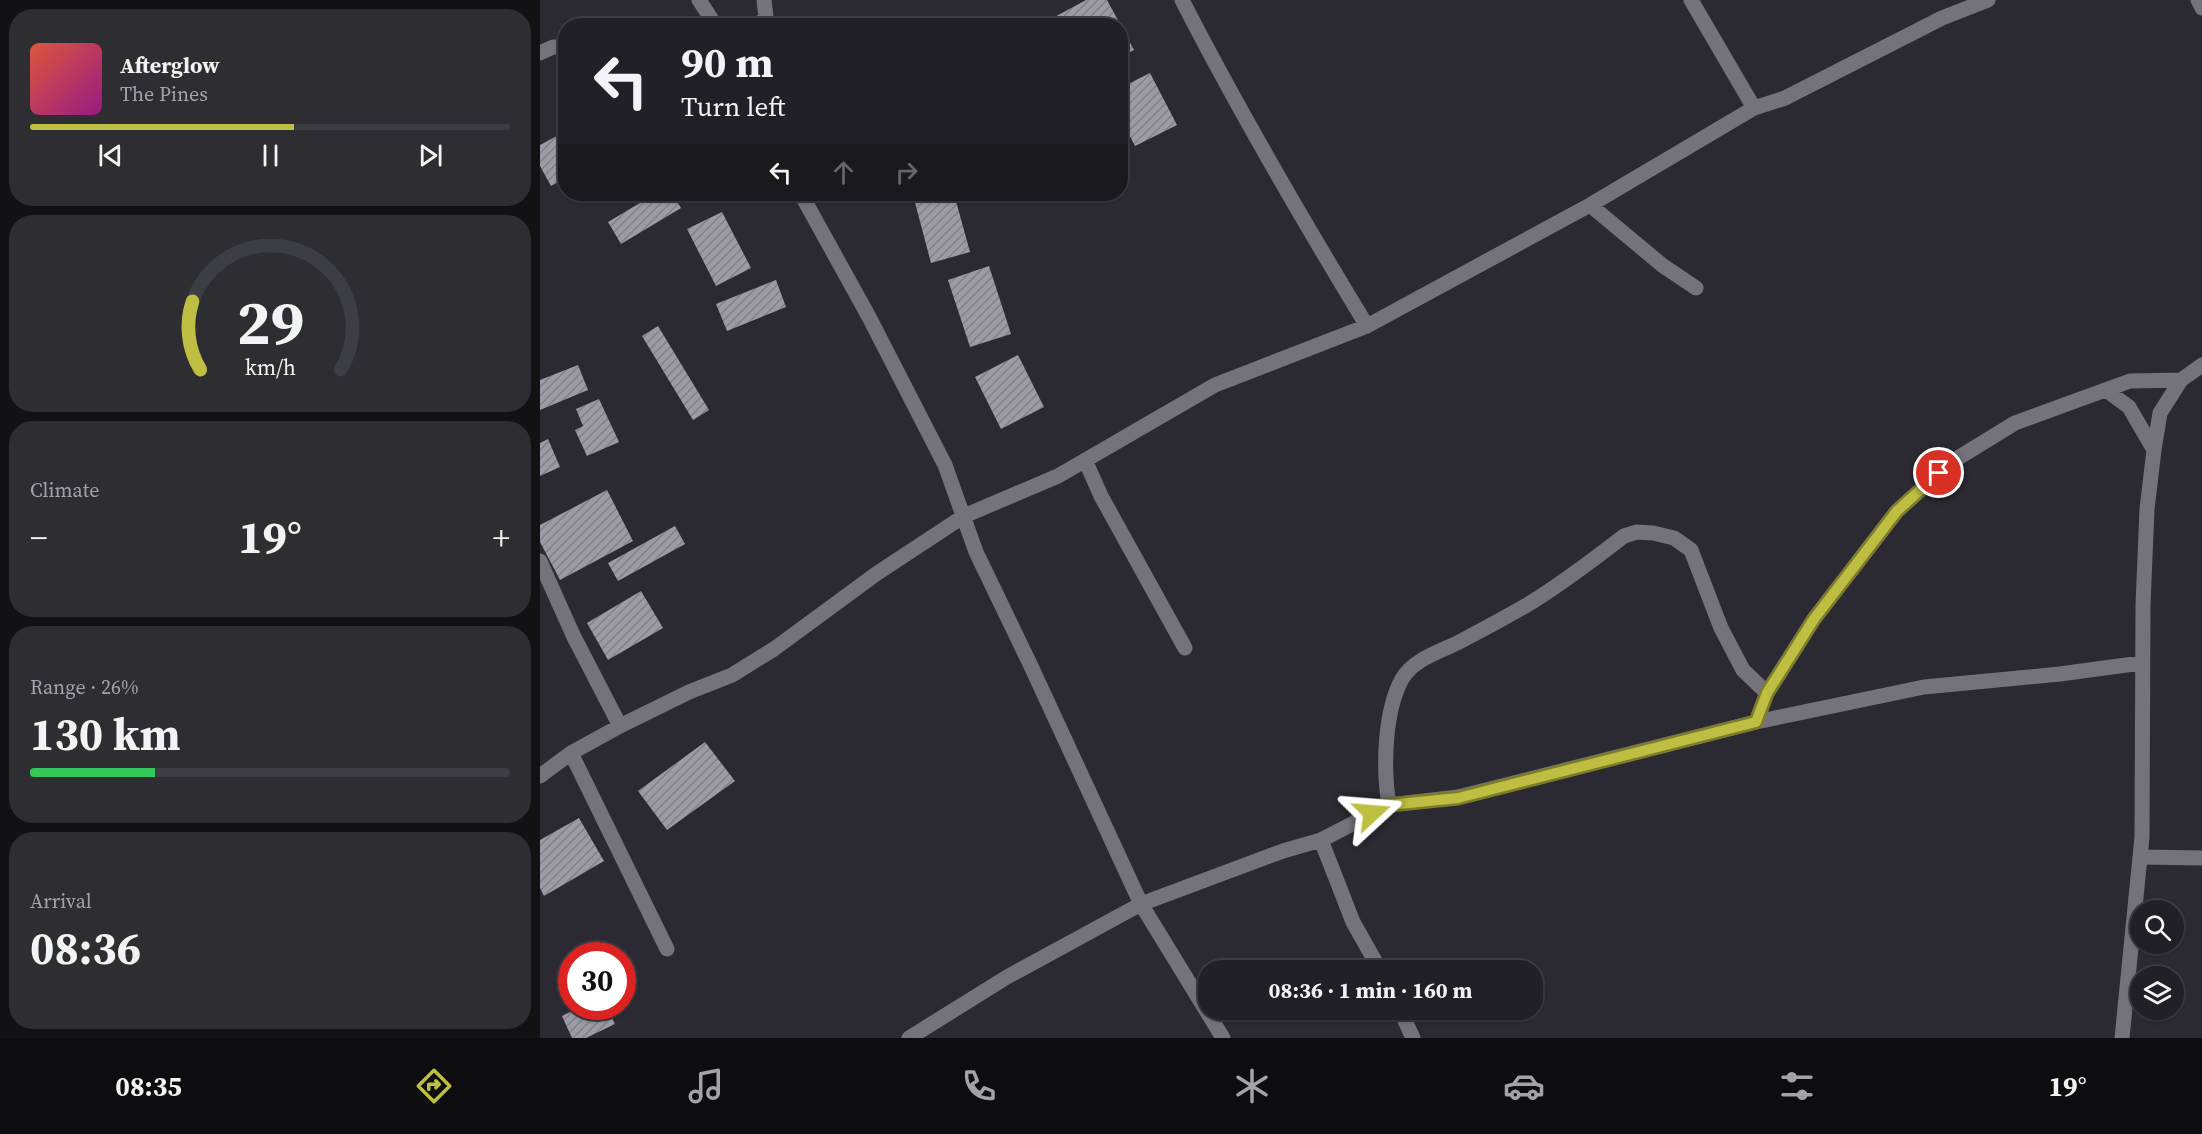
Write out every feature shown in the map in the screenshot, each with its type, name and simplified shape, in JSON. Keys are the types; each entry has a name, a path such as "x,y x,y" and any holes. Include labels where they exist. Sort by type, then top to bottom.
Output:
{"street":[{"path":"699,0 711,18"},
{"path":"764,0 765,18"},
{"path":"1182,0 1226,85 1300,216 1367,326"},
{"path":"1691,0 1754,108"},
{"path":"540,776 571,753 620,726 688,692 732,675 774,649 876,574 963,516 1058,476 1215,385 1367,326 1590,205 1754,108 1785,98 1942,18 1988,0"},
{"path":"2198,0 2202,8"},
{"path":"540,53 558,47"},
{"path":"805,201 945,465 976,552 1141,904 1223,1038"},
{"path":"1590,205 1662,265 1696,288"},
{"path":"2122,1038 2140,856 2141,663 2147,509 2154,450 2160,412 2181,381 2202,365"},
{"path":"1756,722 1767,693 1814,619 1897,511 1953,461 2015,423 2130,381 2181,381"},
{"path":"2106,390 2129,407 2154,450"},
{"path":"1085,460 1101,496 1185,648"},
{"path":"1389,805 1385,783 1387,748 1392,708 1403,679 1419,662 1529,603 1624,536 1637,532 1674,538 1691,550 1722,628 1743,670 1767,693"},
{"path":"540,561 577,644 620,726"},
{"path":"909,1038 1007,977 1141,904 1283,851 1321,840 1389,805 1458,798 1756,722 1924,687 2060,674 2141,663"},
{"path":"571,753 667,950"},
{"path":"1321,840 1353,922 1374,960"},
{"path":"2140,856 2202,858"},
{"path":"1405,1020 1413,1038"}],"building":[{"path":"1086,0 1107,0 1117,18 1053,18"},
{"path":"1128,39 1134,50 1128,53"},
{"path":"1150,73 1177,125 1135,146 1128,132 1128,84"},
{"path":"558,135 558,182 551,186 540,166 540,145"},
{"path":"643,201 676,201 681,208 621,244 608,222"},
{"path":"915,201 956,201 970,252 931,263"},
{"path":"722,212 751,268 716,286 687,229"},
{"path":"989,266 1011,334 970,347 948,280"},
{"path":"776,280 786,307 727,331 716,304"},
{"path":"658,326 709,410 693,420 642,336"},
{"path":"1018,355 1044,407 1001,429 975,377"},
{"path":"578,365 588,390 540,410 540,380"},
{"path":"599,399 619,442 587,456 575,430 583,426 576,409"},
{"path":"548,439 560,467 540,476 540,443"},
{"path":"607,490 633,541 560,580 540,542 540,525"},
{"path":"675,526 685,544 618,581 608,563"},
{"path":"641,591 663,628 608,660 587,623"},
{"path":"705,742 735,781 667,830 638,791"},
{"path":"579,818 604,861 544,896 540,888 540,840"},
{"path":"564,1020 613,1020 615,1024 586,1038 572,1038"}],"route":[{"path":"1372,813 1389,805 1458,798 1756,722 1767,693 1814,619 1897,511 1939,473"}]}
